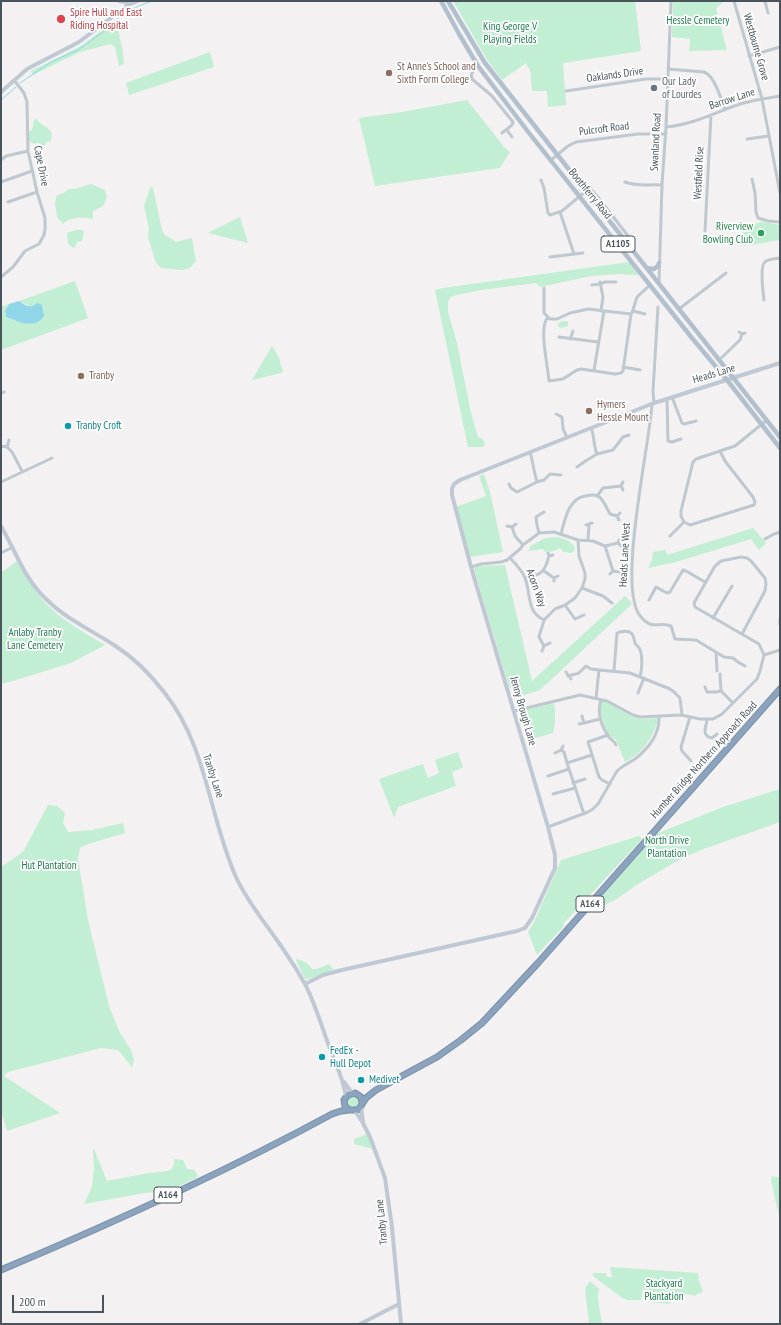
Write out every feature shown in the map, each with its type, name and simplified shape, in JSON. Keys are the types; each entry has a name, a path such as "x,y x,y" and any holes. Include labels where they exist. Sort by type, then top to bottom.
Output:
{"highway":[{"name":"Humber Bridge Northern Approach Road","path":"362,1105 366,1098 376,1090 437,1057 482,1023 538,963 780,689"},
{"name":"A164","path":"332,1114 345,1098 355,1093 363,1094 376,1090"},
{"path":"355,1093 361,1097 362,1105"},
{"path":"345,1098 345,1106 352,1111"},
{"name":"A164","path":"1,1270 49,1250 194,1184 332,1114 341,1111 352,1111 362,1105"}],"main road":[{"path":"119,1 125,2 128,5"},
{"path":"1,92 27,69 79,42 128,5 138,1"},
{"name":"Boothferry Road","path":"441,1 478,66 780,448"},
{"name":"Boothferry Road","path":"448,1 484,63 780,437"},
{"path":"646,267 649,269 654,269 659,263"},
{"name":"Heads Lane","path":"653,403 780,363"},
{"name":"Jenny Brough Lane","path":"305,984 324,975 342,970 517,931 525,928 532,918 555,868 555,855 471,567 452,495 452,489 454,484 653,403"},
{"name":"Tranby Lane","path":"1,526 21,564 45,599 69,618 115,645 130,657 151,676 175,706 185,723 190,736 207,786 229,861 245,894 305,984 320,1018 343,1080 345,1098"},
{"name":"Tranby Lane","path":"343,1080 355,1093"},
{"name":"Tranby Lane","path":"362,1105 364,1123 386,1178 390,1203 401,1324"},
{"name":"Tranby Lane","path":"352,1111 364,1123"},
{"path":"360,1324 399,1304"}],"street":[{"name":"Swanland Road","path":"659,284 671,1"},
{"name":"Westbourne Grove","path":"734,1 762,99 780,193"},
{"path":"765,1 768,13"},
{"path":"749,56 780,47"},
{"path":"478,66 473,71 471,76 472,79 492,96 513,122 512,125 502,133"},
{"path":"668,69 704,72 709,74 713,80 725,110"},
{"name":"Oaklands Drive","path":"566,91 646,79 667,79"},
{"name":"Cape Drive","path":"1,277 13,267 25,251 40,244 44,235 45,218 37,192 28,151 27,102 24,93 14,80"},
{"name":"Barrow Lane","path":"666,126 678,126 741,104 780,96"},
{"name":"Westfield Rise","path":"705,231 711,115"},
{"path":"507,130 512,137"},
{"name":"Pulcroft Road","path":"551,160 568,146 576,142 638,134 666,134"},
{"path":"747,139 769,136"},
{"path":"1,160 6,156 28,151"},
{"path":"1,182 32,171"},
{"path":"752,179 758,218 780,222"},
{"path":"541,180 544,188 548,213 551,215 560,212 586,191"},
{"name":"Boothferry Road","path":"577,180 582,180 597,196 632,241 634,246 631,249"},
{"path":"625,182 634,186 648,184 662,185"},
{"path":"8,202 37,192"},
{"path":"560,212 574,254"},
{"path":"550,257 583,253"},
{"path":"764,300 762,270 764,264 768,261 780,258"},
{"path":"679,309 726,273"},
{"path":"592,285 605,282 616,282"},
{"path":"594,370 603,297 600,283"},
{"path":"547,318 544,323 545,353 549,381 563,379 581,369 619,374 623,371 630,314 633,311 637,297 650,285"},
{"path":"544,288 544,313 547,318 552,320 570,313 588,309 630,314"},
{"path":"653,403 658,307"},
{"path":"633,311 645,314"},
{"path":"570,339 573,331"},
{"path":"719,360 740,340 742,333"},
{"path":"559,337 598,342"},
{"path":"623,367 640,370"},
{"path":"672,397 682,423 684,424 696,421"},
{"path":"667,399 668,441 672,442 681,439"},
{"name":"Heads Lane West","path":"653,403 635,528 631,587 636,610 648,624 671,626 675,639 696,640 724,657 733,658 746,666"},
{"path":"556,414 562,417 563,429 567,437"},
{"path":"720,451 725,461 753,497 755,502 754,505 690,525 684,522 681,516 681,511 693,462 696,459 734,446 766,420"},
{"path":"591,428 594,436 594,447 597,454"},
{"path":"577,468 583,466 587,460 597,454 613,450 629,435"},
{"path":"7,447 9,440"},
{"path":"1,446 7,447 12,452 22,471"},
{"path":"530,452 537,482"},
{"path":"1,482 52,458"},
{"path":"508,484 513,492 517,492 544,480 550,474 556,476 561,475"},
{"path":"621,486 623,482"},
{"path":"621,486 623,490"},
{"path":"597,496 603,488 621,486"},
{"path":"561,534 567,514 572,504 580,497 590,495 597,496 601,499 610,514 619,515 619,520"},
{"path":"539,533 534,517 544,512"},
{"path":"670,536 684,522"},
{"path":"507,526 512,527 516,524"},
{"path":"588,540 589,524"},
{"path":"512,527 515,536 523,545"},
{"path":"471,567 481,564 501,562 510,558 523,545 539,533 554,532 569,538 588,540 605,546 619,541 621,546"},
{"path":"765,539 780,532"},
{"path":"578,540 579,556 585,573 582,588 603,596 605,601 612,603"},
{"path":"605,546 612,572 619,572"},
{"path":"1,553 13,547"},
{"path":"525,578 538,575 544,571 550,554"},
{"path":"514,711 580,695 607,701 633,715 640,717 682,716 706,720 713,719 722,714 758,677 764,654 759,644 695,607 694,601 715,566 719,563 745,557 751,561 764,578 766,584 765,591 742,634"},
{"name":"Acorn Way","path":"510,558 521,570 525,578 534,613 544,620 555,609 565,605 575,598 582,588"},
{"path":"649,600 656,587 667,593 670,592 683,570 705,582"},
{"path":"544,571 554,580 558,576"},
{"path":"713,618 732,586"},
{"path":"565,605 574,620 584,615"},
{"path":"780,619 780,624"},
{"path":"544,620 539,637 544,646"},
{"path":"614,671 617,633 629,632 633,635 634,642 640,648 641,652 642,677 638,693"},
{"path":"542,651 544,646 550,643"},
{"path":"710,654 713,650"},
{"path":"764,654 780,650"},
{"path":"716,652 717,671"},
{"path":"566,672 570,678 579,673 590,663"},
{"path":"586,666 591,669 630,673 674,692 681,702 682,716"},
{"path":"596,698 599,670"},
{"path":"720,674 721,691 733,703"},
{"path":"705,686 707,692 721,691"},
{"path":"601,700 599,705 600,719 608,735 615,741 616,745"},
{"path":"582,716 584,723"},
{"path":"548,827 584,814 598,804 617,771 642,754 652,742 660,725 659,717"},
{"path":"690,718 681,747 682,751 691,762"},
{"path":"580,724 600,719"},
{"path":"706,720 706,735 712,738 717,734"},
{"path":"608,735 588,742 599,777 610,784"},
{"path":"555,753 561,750 563,746"},
{"path":"561,750 564,752 584,814"},
{"path":"567,763 592,755"},
{"path":"548,776 569,769"},
{"path":"573,783 585,779"},
{"path":"552,794 575,788"}],"green space":[{"name":"King George V Playing Fields","path":"453,1 635,1 641,51 563,63 566,105 548,107 547,91 532,91 530,69 526,63 502,80 488,61"},
{"name":"Hessle Cemetery","path":"673,1 725,1 716,8 727,50 689,51 690,39 672,37"},
{"path":"116,20 124,64 119,66 115,47 110,44 80,52 33,75 31,71 81,46"},
{"path":"210,52 214,67 129,95 126,83"},
{"path":"467,100 504,147 510,152 500,168 375,186 359,118"},
{"path":"37,119 50,130 52,136 51,141 46,142 41,149 40,143 34,144 29,141 29,132 32,130 34,120"},
{"path":"91,184 105,190 107,197 103,206 93,211 92,219 77,218 69,220 63,224 57,217 55,203 57,195 64,193 69,189 75,189"},
{"path":"151,186 153,188 164,234 176,242 192,238 196,261 190,268 183,270 161,268 156,263 148,237 149,229 144,206"},
{"path":"240,217 248,243 208,233"},
{"name":"Riverview Bowling Club","path":"763,222 780,225 780,240 743,246 743,226"},
{"path":"75,230 82,230 84,232 82,241 77,242 73,248 68,244 67,233"},
{"path":"629,262 639,275 618,274 591,276 540,287 536,283 481,290 452,296 448,301 448,312 457,343 471,413 478,437 483,439 485,446 468,447 435,290"},
{"path":"75,281 88,318 1,350 1,307 9,304 5,311 6,318 28,324 36,323 32,306 19,301"},
{"path":"568,321 568,326 560,328 557,325 560,322"},
{"path":"272,346 279,358 283,371 281,373 252,380"},
{"path":"484,474 490,492 503,552 469,557 456,507 486,496 479,476"},
{"path":"753,528 766,543 759,550 751,539 676,562 648,568 652,560 653,552 666,550 667,555"},
{"path":"553,537 562,538 572,544 575,550 571,553 563,552 561,548 550,552 545,552 543,549 528,551 530,549 529,547 543,539"},
{"name":"Anlaby Tranby Lane Cemetery","path":"17,561 46,604 70,624 105,645 71,663 1,684 1,573"},
{"path":"505,565 532,681 625,596 632,604 540,690 524,695 509,687 474,569 478,566"},
{"path":"602,701 605,701 633,717 640,719 658,718 655,728 646,745 642,750 625,762 616,740 608,734 604,725 600,708"},
{"path":"554,703 555,723 553,733 528,740 519,711"},
{"path":"458,752 463,767 452,772 456,786 398,807 394,818 379,779 423,764 428,778 439,773 435,760"},
{"name":"North Drive Plantation","path":"780,789 780,822 701,850 677,861 638,884 615,900 586,914 656,834 723,807"},
{"name":"Hut Plantation","path":"48,805 57,806 65,813 63,823 68,832 92,830 123,823 125,833 88,844 80,848 78,858 88,920 109,1006 119,1031 131,1050 134,1060 132,1067 118,1050 101,1048 8,1072 4,1076 60,1113 7,1131 1,1111 1,867 23,852"},
{"name":"North Drive Plantation","path":"639,836 642,839 564,923 564,926 537,955 528,932 534,922 561,860"},
{"path":"297,959 307,963 312,969 317,969 329,964 333,970 305,979 296,960"},
{"path":"356,1096 359,1097 359,1107 352,1108 349,1107 348,1100 349,1097"},
{"path":"367,1134 373,1149 354,1144 354,1139"},
{"path":"93,1149 107,1181 167,1171 172,1169 174,1159 183,1160 187,1169 195,1170 198,1177 157,1197 156,1192 145,1193 84,1204 92,1187 94,1168"},
{"path":"772,1176 780,1178 780,1220 771,1180"},
{"name":"Stackyard Plantation","path":"610,1267 698,1273 703,1291 696,1296 687,1294 676,1297 675,1301 672,1301 669,1304 649,1302 651,1290 643,1289 641,1300 627,1300 593,1276 593,1273 606,1273 607,1277 612,1277"},
{"path":"590,1281 599,1289 598,1302 602,1324 589,1324 585,1288"}],"water":[{"path":"19,301 28,306 32,306 37,303 42,305 44,316 36,323 31,324 21,323 6,317 5,311 9,304"}],"waterway":[{"path":"20,83 51,62 78,50 127,12 153,1"},
{"path":"1,100 16,87"}],"place":[{"name":"Spire Hull and East Riding Hospital","path":"61,19"},
{"name":"St Anne's School and Sixth Form College","path":"389,73"},
{"name":"Our Lady of Lourdes","path":"654,88"},
{"name":"Riverview Bowling Club","path":"761,233"},
{"name":"Tranby","path":"81,376"},
{"name":"Hymers Hessle Mount","path":"589,411"},
{"name":"Tranby Croft","path":"68,426"},
{"name":"FedEx - Hull Depot","path":"322,1057"},
{"name":"Medivet","path":"361,1080"}]}
